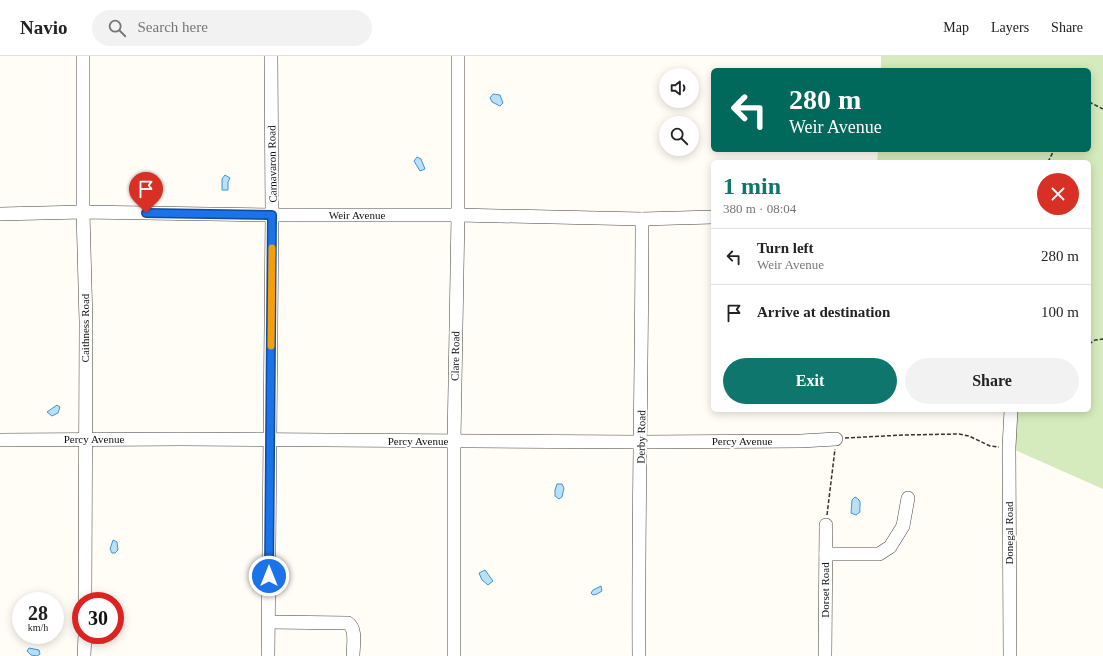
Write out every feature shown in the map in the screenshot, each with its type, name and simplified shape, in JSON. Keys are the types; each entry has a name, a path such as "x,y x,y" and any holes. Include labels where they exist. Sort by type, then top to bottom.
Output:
{"street":[{"name":"Caithness Road","path":"83,56 83,212 86,322 84,440 85,592"},
{"name":"Carnavaron Road","path":"268,656 272,215 270,56"},
{"name":"Clare Road","path":"454,656 454,441 458,215 458,56"},
{"name":"Weir Avenue","path":"0,214 83,212 272,215 458,215 642,219 711,217"},
{"name":"Derby Road","path":"639,656 642,219"},
{"name":"Donegal Road","path":"1010,656 1009,448 1011,412"},
{"name":"Percy Avenue","path":"0,440 270,439 641,442 801,441 836,439"},
{"path":"826,554 879,554 890,547 903,526 908,498"},
{"name":"Dorset Road","path":"825,656 826,525"},
{"path":"269,622 348,623 352,626 354,631 353,656"},
{"path":"84,656 85,644"}],"path":[{"path":"1091,103 1103,109"},
{"path":"1091,343 1095,340 1103,339"},
{"path":"826,525 836,439 868,436 959,434 969,436 990,446 1009,448"}],"green space":[{"path":"881,56 1103,56 1103,489 1015,450 1017,412 1091,412 1091,160 877,160 878,152 1091,152 1091,68 881,68"}],"water":[{"path":"493,94 500,95 503,103 500,106 492,102 490,98"},
{"path":"417,157 421,159 425,169 420,171 414,161"},
{"path":"225,175 230,178 228,182 228,190 222,190 222,179"},
{"path":"57,405 60,407 58,413 52,416 47,412"},
{"path":"557,484 562,484 564,488 562,497 559,499 555,496"},
{"path":"855,497 860,503 860,512 856,515 851,513 852,500"},
{"path":"113,540 117,542 118,550 115,553 112,553 110,549"},
{"path":"485,570 493,581 488,585 482,580 479,573"},
{"path":"601,586 602,591 593,595 591,593 593,590"},
{"path":"29,648 39,650 40,654 37,656 31,655 27,651"}],"slow traffic":[{"path":"271,346 272,248"}],"route":[{"path":"146,213 272,215 269,576"}]}
